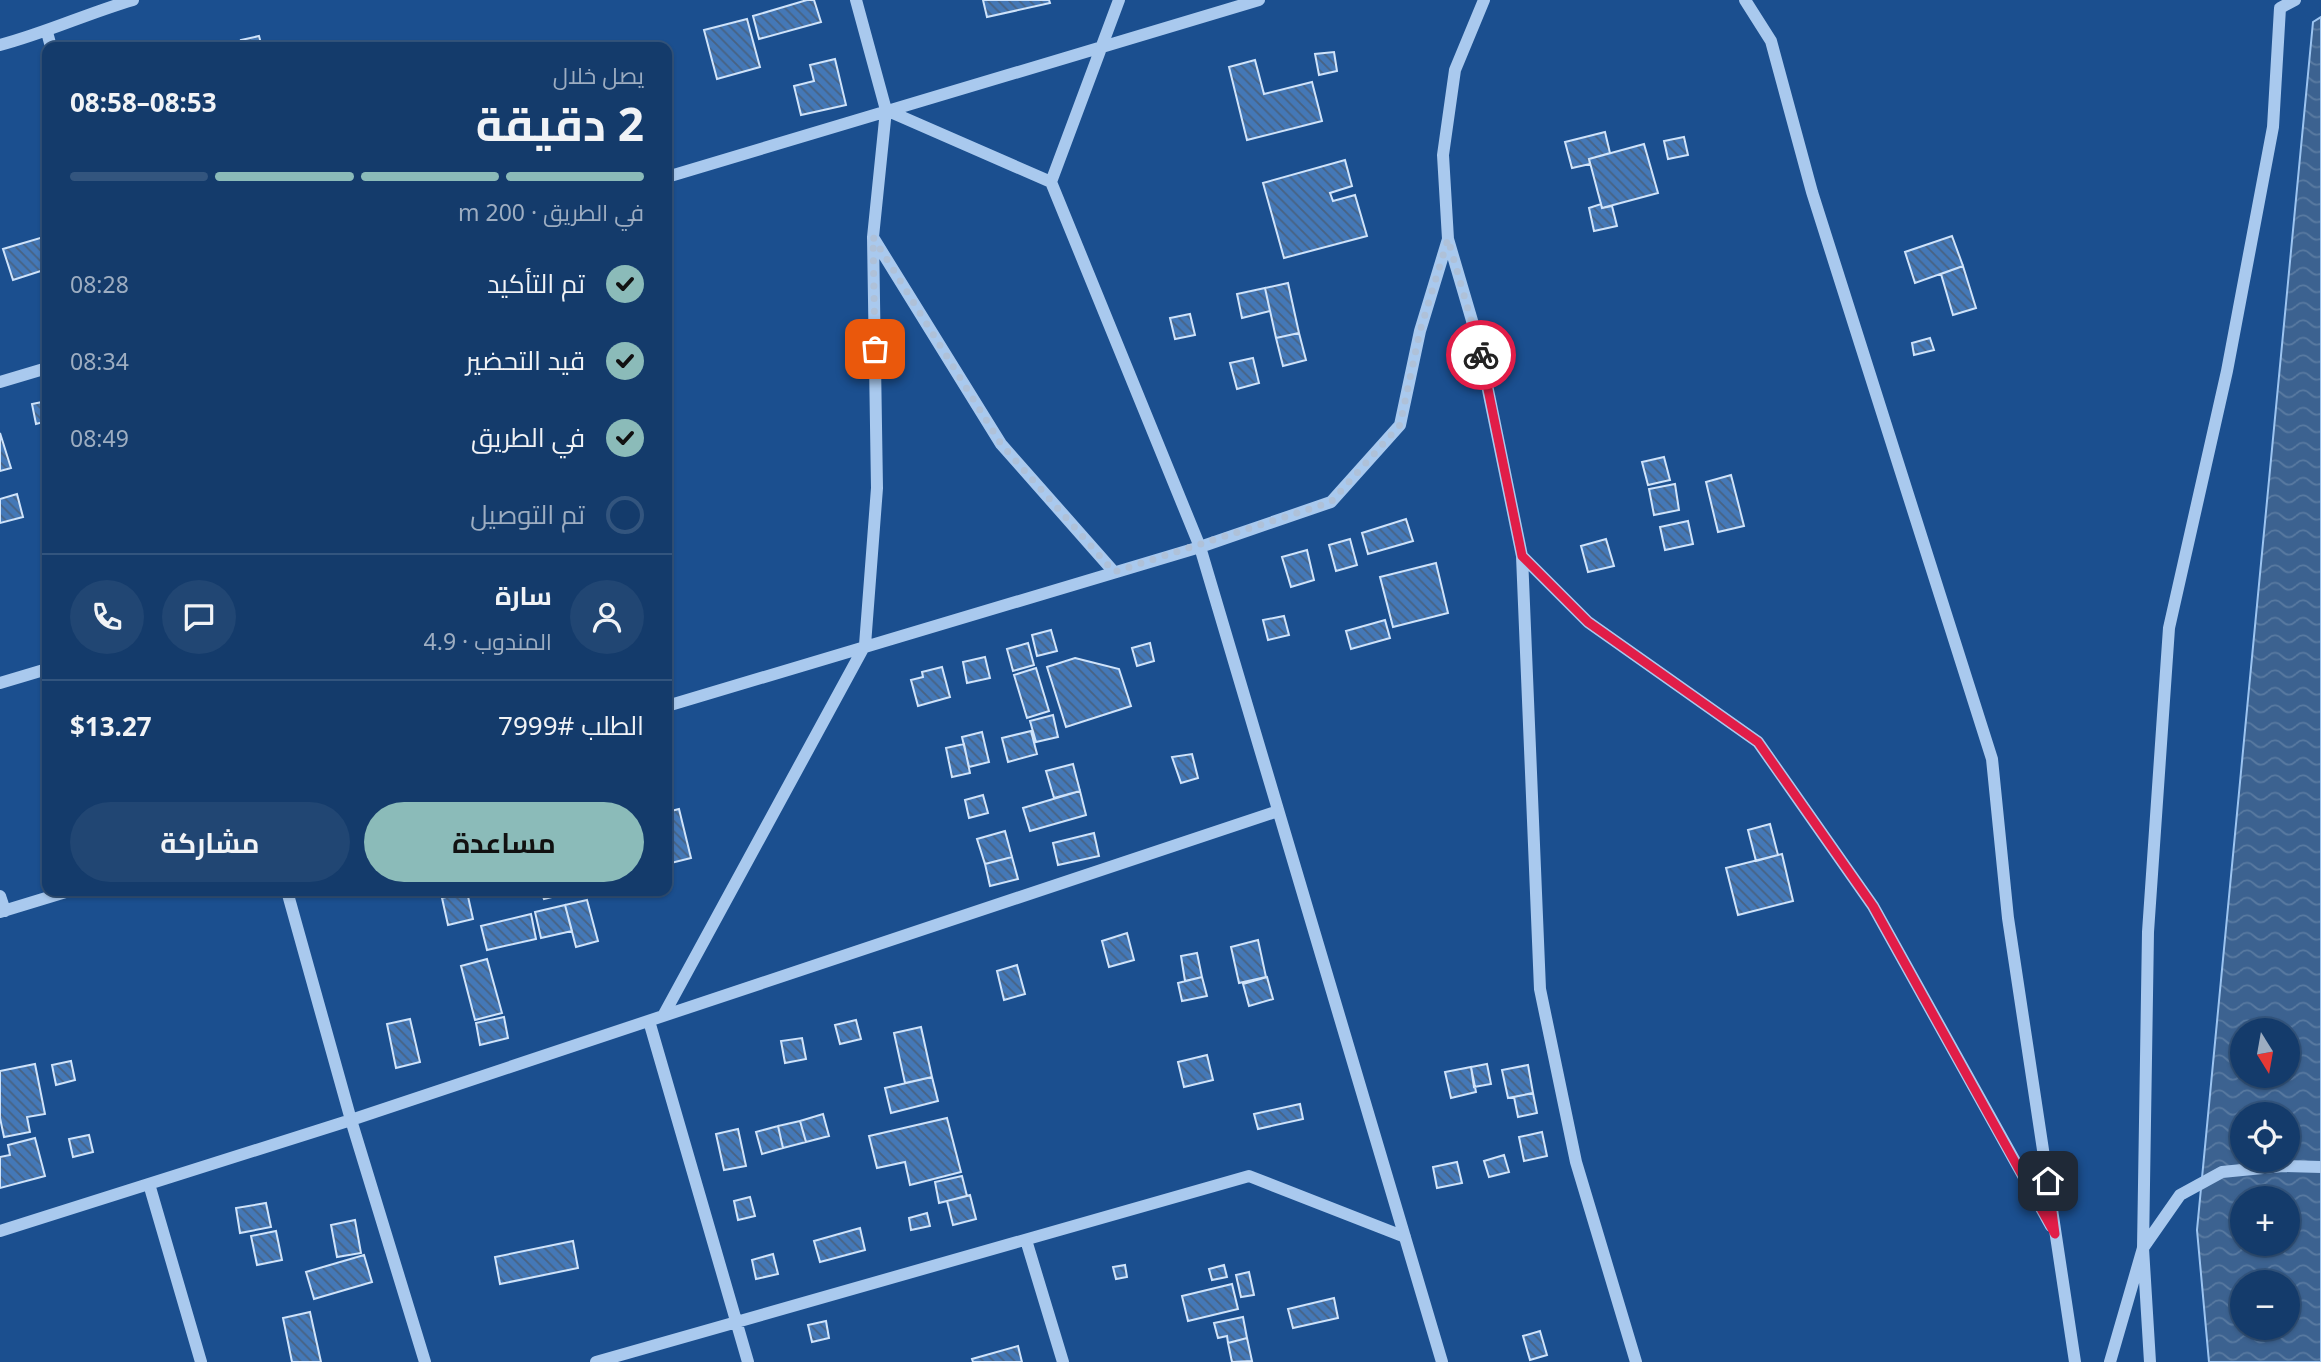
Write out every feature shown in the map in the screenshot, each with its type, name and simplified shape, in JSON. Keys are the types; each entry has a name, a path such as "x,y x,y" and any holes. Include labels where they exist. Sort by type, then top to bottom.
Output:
{"street":[{"path":"80,0 84,14"},
{"path":"0,45 47,32 84,14 133,0"},
{"path":"663,1016 865,645 877,488 873,237 886,110 856,0"},
{"path":"1119,0 1051,183 1200,547 1442,1362"},
{"path":"672,175 1259,0"},
{"path":"1484,0 1455,70 1443,155 1448,239 1478,341 1522,556 1540,989 1576,1162 1636,1362"},
{"path":"1745,0 1771,41 1812,191 1992,759 2008,918 2074,1362"},
{"path":"2150,1362 2143,1248 2148,932 2169,628 2227,371 2273,127 2280,8 2295,0"},
{"path":"47,32 50,42"},
{"path":"886,110 1051,183"},
{"path":"873,237 1001,444 1114,572"},
{"path":"672,704 1200,547 1331,502 1400,425 1420,331 1448,239"},
{"path":"0,382 42,369"},
{"path":"1522,556 1588,622 1758,742 1873,906 2055,1234"},
{"path":"0,683 42,670"},
{"path":"0,1231 351,1120 1278,811"},
{"path":"0,896 2,911 52,896"},
{"path":"288,896 351,1120 425,1362"},
{"path":"649,1021 748,1362"},
{"path":"2110,1362 2143,1248 2180,1195 2222,1172 2283,1166 2321,1167"},
{"path":"596,1362 1249,1176 1405,1237"},
{"path":"149,1184 201,1362"},
{"path":"1026,1240 1063,1362"}],"water":[{"path":"2321,17 2321,1362 2209,1362 2197,1230 2313,22"}],"building":[{"path":"814,0 821,22 759,39 753,16"},
{"path":"983,0 1049,0 1050,3 987,17"},
{"path":"747,19 760,67 717,79 704,30"},
{"path":"259,36 261,42 242,42"},
{"path":"1334,52 1337,71 1319,75 1315,54"},
{"path":"835,59 846,105 801,115 794,86 814,81 810,65"},
{"path":"1255,60 1264,94 1312,82 1322,121 1247,140 1229,67"},
{"path":"1605,132 1610,153 1589,159 1590,164 1572,168 1565,142"},
{"path":"1684,137 1688,155 1668,159 1664,141"},
{"path":"1644,144 1658,193 1602,208 1589,159"},
{"path":"1345,160 1352,186 1330,193 1333,201 1355,195 1367,236 1284,258 1263,183"},
{"path":"1601,204 1602,208 1612,206 1617,226 1594,231 1589,208"},
{"path":"1952,236 1963,266 1915,283 1905,252"},
{"path":"42,237 42,271 13,280 3,249"},
{"path":"1963,266 1976,308 1953,315 1941,274"},
{"path":"1288,283 1299,333 1276,338 1265,288"},
{"path":"1265,288 1270,311 1242,318 1237,294"},
{"path":"1190,314 1195,335 1175,339 1170,318"},
{"path":"1299,333 1306,360 1283,366 1276,338"},
{"path":"1930,338 1934,350 1914,355 1912,343"},
{"path":"1253,358 1259,383 1237,389 1230,363"},
{"path":"42,402 42,422 36,424 32,404"},
{"path":"0,433 11,468 0,471"},
{"path":"1664,457 1670,480 1648,485 1642,462"},
{"path":"1731,475 1744,526 1718,532 1706,482"},
{"path":"1675,484 1679,510 1654,515 1649,489"},
{"path":"17,494 23,517 0,523 0,499"},
{"path":"1406,519 1413,541 1368,554 1362,533"},
{"path":"1688,521 1693,544 1665,550 1660,527"},
{"path":"1350,539 1357,565 1336,571 1329,545"},
{"path":"1606,539 1614,566 1588,572 1581,546"},
{"path":"1307,550 1314,580 1291,587 1282,557"},
{"path":"1436,563 1448,613 1393,627 1380,577"},
{"path":"1284,616 1289,635 1268,640 1263,620"},
{"path":"1385,620 1390,638 1351,649 1346,631"},
{"path":"1051,630 1057,651 1037,656 1032,635"},
{"path":"1028,643 1034,665 1013,671 1007,649"},
{"path":"1150,643 1154,661 1137,666 1132,648"},
{"path":"985,657 990,678 967,683 963,662"},
{"path":"1075,658 1119,669 1131,706 1066,727 1047,667"},
{"path":"942,667 950,697 918,706 911,680 923,677 922,672"},
{"path":"1036,668 1049,711 1027,718 1014,675"},
{"path":"1053,715 1058,737 1036,742 1030,721"},
{"path":"1031,731 1037,754 1008,762 1002,738"},
{"path":"982,732 989,762 969,767 962,737"},
{"path":"964,744 970,773 952,777 946,748"},
{"path":"1192,754 1198,778 1181,783 1172,757"},
{"path":"1073,764 1080,791 1054,798 1046,771"},
{"path":"1080,791 1086,815 1030,831 1023,808"},
{"path":"983,795 988,813 969,818 965,800"},
{"path":"679,809 691,858 672,863 672,811"},
{"path":"1770,824 1778,855 1756,861 1748,830"},
{"path":"1005,831 1012,857 985,864 977,839"},
{"path":"1094,833 1099,856 1058,865 1053,843"},
{"path":"1782,854 1793,901 1738,915 1726,868"},
{"path":"1012,857 1018,879 990,886 985,864"},
{"path":"468,896 473,919 448,925 442,898"},
{"path":"587,900 598,941 576,947 565,905"},
{"path":"565,905 572,931 541,938 535,912"},
{"path":"531,914 536,939 487,950 481,926"},
{"path":"1127,933 1134,960 1109,967 1102,941"},
{"path":"1258,940 1266,977 1239,983 1231,947"},
{"path":"1197,953 1202,977 1185,981 1181,956"},
{"path":"487,959 502,1013 475,1020 461,966"},
{"path":"1017,965 1025,994 1004,1000 997,971"},
{"path":"1202,977 1207,996 1182,1001 1178,983"},
{"path":"1267,977 1273,999 1249,1006 1243,984"},
{"path":"504,1017 508,1038 480,1045 476,1023"},
{"path":"410,1019 420,1062 396,1068 387,1024"},
{"path":"856,1020 861,1039 840,1044 835,1025"},
{"path":"921,1027 932,1077 905,1083 894,1033"},
{"path":"802,1038 806,1059 785,1063 781,1041"},
{"path":"1207,1055 1213,1080 1184,1087 1178,1062"},
{"path":"71,1061 75,1080 56,1085 52,1065"},
{"path":"35,1064 45,1114 27,1117 30,1132 4,1137 0,1118 0,1071"},
{"path":"1487,1064 1491,1084 1474,1087 1471,1067"},
{"path":"1528,1065 1533,1093 1508,1098 1502,1070"},
{"path":"1471,1067 1476,1092 1451,1098 1445,1072"},
{"path":"932,1077 938,1101 891,1113 885,1088"},
{"path":"1533,1093 1537,1113 1518,1117 1514,1097"},
{"path":"1300,1104 1303,1119 1258,1129 1254,1114"},
{"path":"823,1114 829,1136 806,1142 800,1121"},
{"path":"947,1118 961,1172 910,1185 905,1162 877,1168 869,1136"},
{"path":"800,1121 806,1142 783,1148 778,1126"},
{"path":"778,1126 783,1148 762,1154 756,1132"},
{"path":"738,1129 746,1166 724,1170 716,1134"},
{"path":"1542,1132 1547,1156 1524,1161 1519,1137"},
{"path":"89,1135 93,1152 73,1157 69,1139"},
{"path":"35,1138 45,1176 0,1188 0,1157 10,1155 8,1145"},
{"path":"1504,1155 1509,1172 1489,1177 1484,1161"},
{"path":"1457,1162 1462,1183 1437,1188 1433,1167"},
{"path":"962,1176 967,1196 939,1203 935,1182"},
{"path":"970,1195 976,1219 953,1225 947,1201"},
{"path":"750,1197 755,1216 738,1220 734,1201"},
{"path":"266,1203 271,1227 240,1233 236,1208"},
{"path":"927,1213 930,1226 911,1230 909,1218"},
{"path":"355,1220 361,1253 337,1257 331,1225"},
{"path":"860,1228 865,1250 820,1262 814,1241"},
{"path":"276,1231 282,1260 257,1265 251,1236"},
{"path":"573,1241 578,1268 500,1284 495,1257"},
{"path":"773,1254 778,1274 756,1279 752,1260"},
{"path":"364,1255 372,1282 314,1299 306,1272"},
{"path":"1125,1265 1127,1277 1116,1279 1113,1267"},
{"path":"1224,1265 1227,1277 1212,1280 1209,1269"},
{"path":"1249,1272 1254,1295 1241,1297 1236,1275"},
{"path":"1232,1284 1238,1309 1188,1321 1182,1296"},
{"path":"1334,1298 1338,1318 1293,1328 1288,1309"},
{"path":"310,1312 321,1362 292,1362 283,1318"},
{"path":"1243,1317 1247,1338 1228,1343 1227,1336 1218,1338 1214,1323"},
{"path":"826,1321 829,1338 812,1342 808,1325"},
{"path":"1540,1331 1547,1355 1530,1360 1523,1336"},
{"path":"1247,1338 1252,1361 1232,1362 1228,1343"},
{"path":"1018,1346 1022,1362 973,1362 972,1359"}],"way so far":[{"path":"875,349 873,237 1001,444 1114,572 1200,547 1331,502 1400,425 1420,331 1448,239 1481,355"}],"route":[{"path":"1481,355 1522,556 1588,622 1758,742 1873,906 2055,1234 2048,1181"}]}
